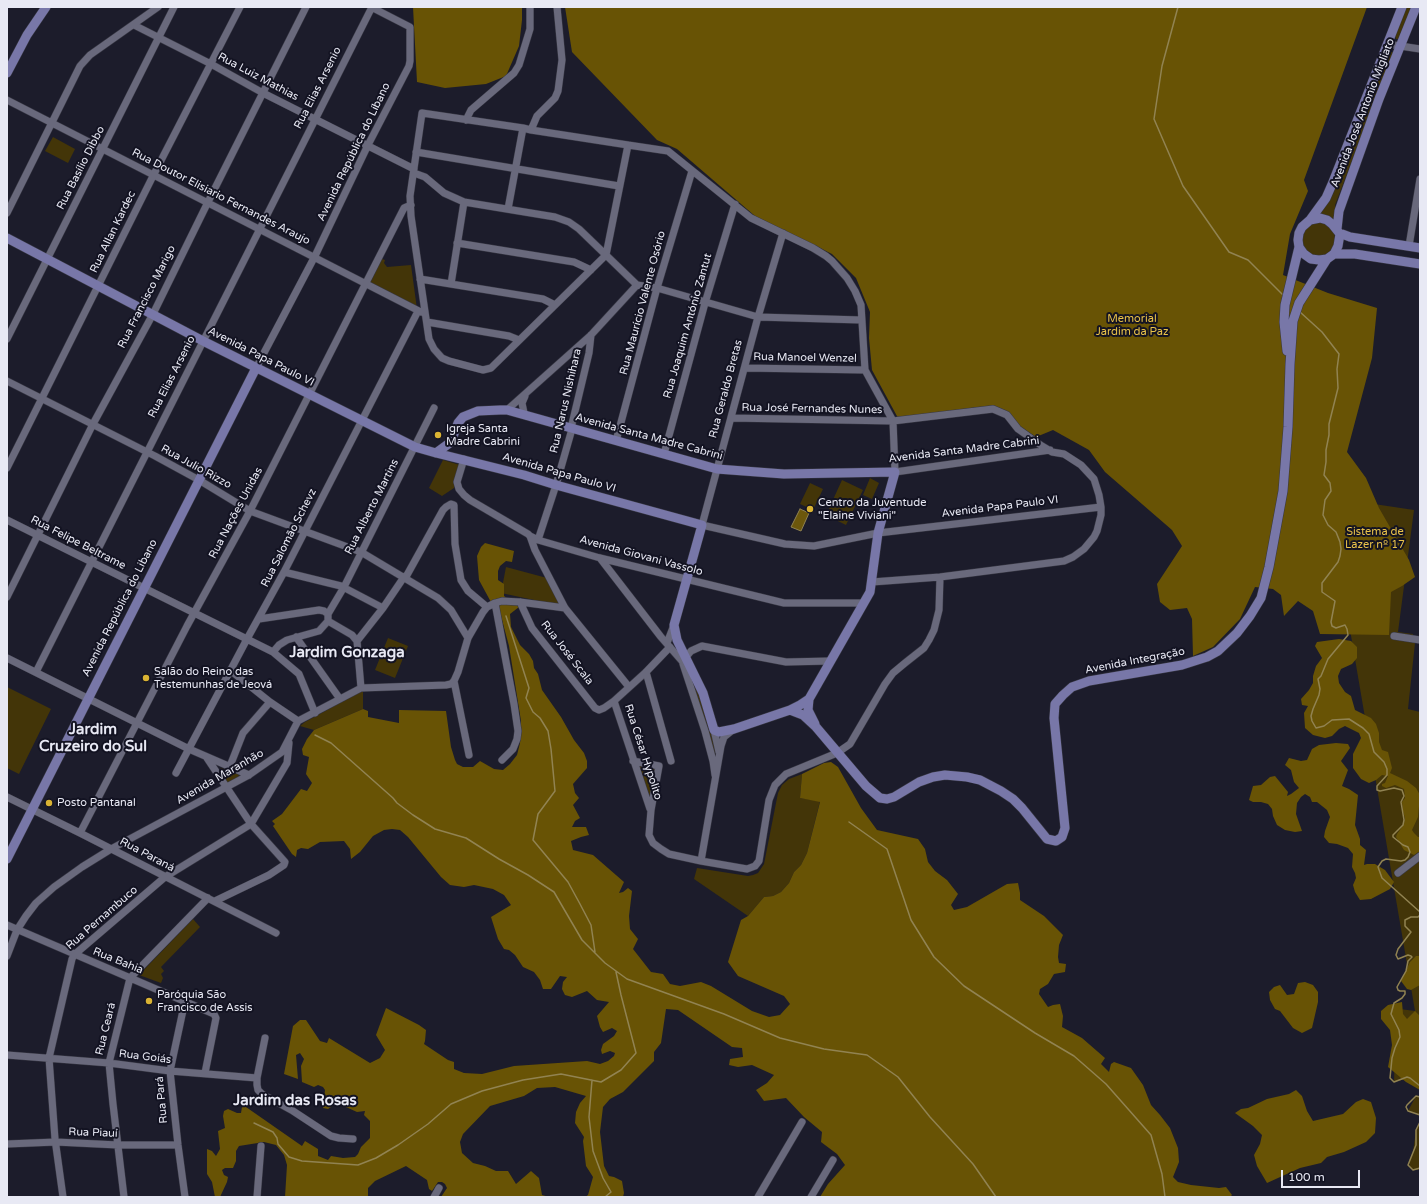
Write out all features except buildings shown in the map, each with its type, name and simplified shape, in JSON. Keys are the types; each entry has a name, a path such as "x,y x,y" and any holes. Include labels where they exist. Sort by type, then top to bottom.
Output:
{"main road":[{"path":"7,73 27,35 46,7"},
{"name":"Avenida José Antonio Migliato","path":"1310,220 1326,198 1334,182 1402,7"},
{"name":"Avenida José Antonio Migliato","path":"1338,231 1339,211 1341,204 1379,99 1416,7"},
{"path":"1420,248 1350,237 1342,234 1327,220 1320,218 1310,220 1302,227 1298,240 1299,247 1304,254 1311,259 1319,260 1330,256 1355,254 1420,264"},
{"path":"1330,256 1338,246 1338,231"},
{"name":"Avenida Papa Paulo VI","path":"7,238 203,341 414,447 464,459 702,525"},
{"name":"Avenida Integração","path":"1290,364 1286,347 1284,322 1287,299 1299,247"},
{"name":"Avenida Integração","path":"790,710 802,715 816,727 837,754 866,786 880,798 887,799 894,797 919,782 932,777 945,775 980,780 1013,799 1047,839 1056,841 1062,837 1065,828 1054,718 1055,704 1072,687 1089,681 1182,665 1207,657 1228,643 1250,616 1262,598 1270,568 1283,491 1288,427 1293,321 1297,309 1330,256"},
{"name":"Avenida República do Libano","path":"7,859 256,368"},
{"name":"Avenida Santa Madre Cabrini","path":"451,442 458,423 468,414 490,409 507,410 717,469 784,474 895,472"},
{"path":"436,453 451,442 453,448 464,459"},
{"path":"672,644 695,676 704,694 714,730 722,732 734,729 790,710 809,699 870,592 878,534 895,472"},
{"name":"Rua Geraldo Bretas","path":"672,644 674,625 702,525"},
{"name":"Avenida Integração","path":"809,699 808,710 816,727"}],"street":[{"path":"7,213 83,62 158,7"},
{"name":"Rua Basílio Dibbo","path":"7,339 160,38 174,7"},
{"name":"Rua Allan Kardec","path":"7,468 153,176 240,7"},
{"name":"Rua Francisco Marigo","path":"7,597 93,424 153,314 306,7"},
{"name":"Avenida República do Líbano","path":"256,368 315,256 368,145 409,66 410,27 371,7"},
{"name":"Rua Elias Arsenio","path":"36,672 371,7"},
{"path":"466,120 471,110 514,73 519,65 530,30 530,7"},
{"path":"531,130 537,116 554,98 558,91 562,60 557,7"},
{"name":"Rua Luiz Mathias","path":"134,25 211,64 263,93 368,145 425,177 444,193 464,202 555,217 569,222 579,229 637,285"},
{"path":"1387,44 1420,50"},
{"name":"Rua Doutor Elisiario Fernandes Araujo","path":"7,100 103,148 153,176 315,256 418,311 425,312"},
{"path":"628,145 606,255 491,368 483,370 449,361 442,358 434,349 430,343 425,312 410,196 422,113 668,151 751,218 819,252 838,267 847,278 855,291 861,306 865,370 893,421 895,472"},
{"path":"508,209 522,128"},
{"path":"416,152 619,186"},
{"name":"Rua Maurício Valente Osório","path":"616,441 657,288 692,171"},
{"path":"1409,246 1420,179"},
{"path":"451,284 464,202"},
{"name":"Rua Joaquim António Zantut","path":"664,454 705,303 735,204"},
{"name":"Rua Nações Unidas","path":"80,833 194,613 250,510 404,208 411,205"},
{"name":"Rua Geraldo Bretas","path":"702,525 758,317 783,233"},
{"path":"457,243 574,262 591,270"},
{"path":"420,279 543,298 555,305"},
{"path":"507,410 591,335 637,285 657,288 758,317 861,320"},
{"name":"Rua Salomão Schevz","path":"176,774 230,670 259,620 305,532 418,311"},
{"path":"427,322 509,336 519,340"},
{"name":"Rua Narus Nishihara","path":"538,540 572,429 589,353 591,335"},
{"name":"Rua Manoel Wenzel","path":"745,368 865,370"},
{"name":"Rua Julio Rizzo","path":"7,381 199,480 250,510 361,552 438,598 457,619 468,638"},
{"path":"527,393 522,403 524,413 528,416"},
{"name":"Rua Alberto Martins","path":"273,652 282,642 319,631 328,618 434,408"},
{"name":"Rua José Fernandes Nunes","path":"731,418 893,421 993,409 1006,415 1018,429 1050,450 1067,456 1082,465 1094,479 1101,507"},
{"name":"Avenida Santa Madre Cabrini","path":"895,472 1050,450"},
{"name":"Avenida Giovani Vassolo","path":"464,459 457,482 459,489 464,495 538,540 600,558 784,603 864,603"},
{"path":"357,641 407,575 446,507 453,504 455,544 461,580 468,591 487,607"},
{"path":"872,582 940,577 1064,561 1079,553 1094,537 1099,525 1101,507"},
{"name":"Avenida Papa Paulo VI","path":"702,525 793,546 814,546 878,534 1101,507"},
{"name":"Rua Felipe Beltrame","path":"7,520 273,652 299,674 315,713"},
{"path":"530,536 535,550 565,608 629,687"},
{"path":"600,558 672,644 646,672 614,701"},
{"path":"284,572 344,587 383,608"},
{"path":"633,761 659,766 651,810 649,835 653,843 669,854 747,869 755,866 759,861 769,800 775,785 786,774 837,754 850,744 881,690 893,673 921,651 929,640 934,630 939,610 940,577"},
{"path":"469,755 454,681 468,638 483,612 487,607 502,601 565,608"},
{"name":"Rua José Scala","path":"520,602 532,628 595,708 599,710 614,701"},
{"path":"495,603 518,731 517,739 510,753 502,760"},
{"path":"259,620 319,610 324,611 328,618 352,635 357,641 361,688"},
{"path":"1394,636 1420,640"},
{"path":"296,638 340,699"},
{"path":"715,775 705,731 684,659 691,651 702,646 786,662 830,661"},
{"path":"7,658 205,757 249,775"},
{"path":"230,670 270,702 298,721 361,688 446,685 454,681"},
{"path":"646,672 671,761"},
{"name":"Rua César Hypolito","path":"614,701 633,761 651,810"},
{"path":"230,766 243,733 270,702"},
{"name":"Avenida Maranhão","path":"7,956 17,930 36,903 54,887 111,849 249,775 279,755 289,741 298,721"},
{"path":"701,861 719,754 724,737 734,729"},
{"path":"714,730 719,754"},
{"name":"Rua Pernambuco","path":"63,1197 56,1142 49,1058 72,959 74,955 165,877 251,824 287,763 289,741"},
{"path":"130,978 212,899 269,875 284,865 285,862 251,824 210,761 205,757"},
{"name":"Rua Paraná","path":"7,797 165,877 212,899 276,933"},
{"path":"1398,873 1420,856"},
{"name":"Rua Bahia","path":"7,926 214,1014 216,1018 205,1073"},
{"name":"Rua Ceará","path":"124,1197 109,1063 130,978"},
{"name":"Rua Pará","path":"185,1001 170,1071 185,1197"},
{"path":"265,1038 257,1078 258,1090 262,1094 293,1111 331,1136 353,1139"},
{"name":"Rua Goiás","path":"7,1055 109,1063 170,1071 257,1078"},
{"path":"758,1197 802,1122"},
{"name":"Rua Piauí","path":"7,1144 56,1142 118,1145 178,1145"},
{"path":"257,1197 261,1146"},
{"path":"811,1197 832,1160"},
{"path":"434,1197 440,1188"}],"green space":[{"path":"413,7 522,7 519,46 506,76 486,84 445,88 417,82"},
{"name":"Memorial Jardim da Paz","path":"565,7 1367,7 1304,180 1308,191 1290,234 1283,275 1328,293 1377,308 1372,358 1347,452 1366,478 1379,508 1409,560 1415,577 1391,592 1389,635 1320,634 1313,611 1298,601 1284,616 1281,595 1273,589 1255,587 1240,619 1213,647 1193,656 1192,619 1187,608 1170,610 1160,602 1157,584 1182,546 1172,530 1105,472 1089,450 1053,430 1036,437 1019,426 1010,413 997,407 979,407 898,418 872,370 869,338 870,312 856,278 832,254 755,216 677,149 657,140 572,52"},
{"path":"1406,7 1412,7 1398,39 1396,39 1395,36"},
{"path":"1389,52 1394,53 1335,205 1335,222 1318,216 1333,194"},
{"path":"53,137 75,149 68,163 45,151"},
{"path":"1315,222 1321,222 1330,227 1334,233 1334,245 1330,251 1321,256 1315,256 1306,251 1301,242 1301,236 1306,227"},
{"path":"382,259 385,260 384,263 387,267 411,265 417,309 370,283"},
{"path":"443,460 460,465 455,477 454,488 442,496 429,488"},
{"path":"870,478 879,483 872,499 863,495"},
{"path":"842,480 863,490 846,525 826,515"},
{"path":"810,483 823,489 813,510 800,504"},
{"name":"Sistema de Lazer nº 17","path":"1334,498 1414,510 1398,632 1413,634 1415,643 1408,709 1420,712 1420,1082 1410,1078 1394,1082 1395,1048 1392,1008 1415,1011 1340,571"},
{"path":"485,543 514,551 512,562 506,561 500,566 498,571 498,580 504,584 504,596 519,607 510,614 511,627 520,645 529,654 533,661 542,690 584,753 587,761 587,768 573,784 575,793 579,798 573,805 580,818 575,821 572,827 586,827 589,835 571,841 573,850 593,855 624,882 619,893 628,888 632,891 629,916 630,929 638,939 633,949 651,972 663,974 670,984 680,986 701,982 711,986 752,1011 769,1017 780,1015 790,1004 784,996 738,976 728,962 741,920 748,916 764,897 773,896 781,892 789,883 794,872 801,865 807,853 820,802 800,798 802,774 824,763 831,762 838,767 861,808 877,830 918,839 925,849 928,862 935,871 947,880 958,894 951,905 954,910 967,907 1007,884 1018,883 1020,900 1044,916 1063,935 1059,945 1058,957 1059,963 1066,964 1065,972 1054,974 1048,984 1040,989 1039,994 1048,1007 1060,1004 1063,1016 1062,1027 1082,1038 1105,1058 1101,1064 1109,1072 1111,1064 1114,1062 1131,1068 1143,1085 1151,1105 1170,1128 1178,1148 1179,1162 1173,1177 1178,1182 1191,1185 1219,1188 1226,1187 1232,1195 1230,1197 820,1197 828,1184 845,1165 837,1154 821,1142 822,1132 804,1117 786,1098 764,1101 756,1090 767,1083 774,1075 752,1065 738,1067 729,1065 730,1059 743,1057 742,1048 732,1047 678,1010 666,1009 661,1043 654,1052 654,1061 623,1092 610,1099 603,1107 600,1132 604,1166 609,1176 622,1181 624,1193 623,1197 585,1197 588,1195 593,1177 586,1166 583,1141 584,1137 575,1123 576,1112 580,1103 586,1096 555,1087 537,1088 524,1096 490,1106 463,1134 460,1142 462,1153 473,1163 496,1171 508,1171 516,1184 531,1171 539,1178 542,1195 549,1197 441,1197 447,1188 445,1184 438,1182 432,1191 429,1189 427,1180 406,1166 375,1181 368,1188 368,1197 285,1197 287,1165 284,1155 276,1145 264,1142 239,1146 236,1151 236,1161 233,1168 225,1168 222,1170 224,1175 228,1177 227,1182 220,1197 215,1197 212,1182 207,1174 207,1149 212,1151 216,1156 220,1149 218,1131 225,1128 223,1116 224,1111 228,1109 241,1113 242,1107 246,1107 302,1146 305,1141 318,1149 318,1156 328,1160 331,1156 343,1158 355,1157 361,1147 370,1138 370,1121 364,1115 365,1111 357,1112 337,1103 328,1109 323,1108 325,1090 323,1087 318,1085 314,1087 302,1082 301,1066 304,1059 300,1053 296,1055 298,1079 284,1074 293,1026 300,1020 306,1020 320,1041 327,1043 329,1038 370,1063 380,1058 385,1050 376,1035 386,1008 426,1030 424,1044 448,1060 454,1062 454,1069 464,1073 482,1074 514,1066 587,1061 600,1064 608,1061 614,1056 615,1053 610,1051 602,1054 601,1050 603,1044 614,1036 617,1031 612,1028 603,1032 597,1016 609,1002 597,1000 587,991 572,997 565,995 562,989 563,982 567,977 560,976 551,989 543,989 540,980 534,972 523,967 515,955 509,950 504,949 498,939 491,917 511,905 504,895 493,889 474,885 464,887 450,885 441,877 408,837 400,830 384,830 373,836 360,852 351,859 350,849 344,841 320,842 308,849 301,848 297,850 296,857 292,854 273,826 275,824 272,821 282,814 301,789 307,791 312,783 306,774 309,757 303,755 302,749 307,739 314,730 363,709 368,711 368,717 399,723 399,710 446,711 451,747 457,764 463,767 473,767 480,761 494,769 503,770 517,755 520,743 521,721 509,646 498,605 492,604 479,580 477,556 481,547"},
{"path":"506,567 547,578 559,601 558,604 501,593"},
{"path":"388,638 408,646 395,678 375,670"},
{"path":"1339,639 1351,641 1357,647 1357,658 1352,664 1341,669 1338,676 1339,683 1345,692 1351,696 1355,710 1371,718 1376,724 1382,750 1388,752 1392,768 1390,773 1407,781 1416,788 1420,795 1418,817 1412,830 1418,837 1420,837 1420,851 1414,855 1404,850 1396,837 1404,824 1405,818 1402,802 1405,798 1404,789 1395,785 1386,788 1382,786 1388,776 1382,775 1369,783 1361,779 1353,768 1353,754 1361,738 1359,733 1345,726 1339,729 1332,736 1325,738 1313,735 1305,728 1304,713 1308,706 1302,705 1301,699 1313,683 1313,676 1316,666 1322,658 1315,646 1317,642"},
{"path":"695,685 697,686 714,736 716,759 694,687"},
{"path":"7,687 51,709 19,774 7,768"},
{"path":"363,690 363,709 314,730 300,726 305,722"},
{"path":"1336,743 1348,744 1350,748 1341,761 1348,770 1342,786 1358,795 1355,825 1360,839 1360,845 1366,850 1364,865 1375,864 1385,870 1394,882 1390,889 1371,899 1360,900 1355,892 1353,885 1356,878 1352,867 1353,854 1348,848 1329,843 1324,837 1330,817 1327,810 1317,802 1312,802 1310,797 1305,794 1297,803 1296,814 1302,831 1295,832 1285,830 1277,825 1272,809 1268,804 1249,800 1253,786 1261,785 1270,777 1275,776 1288,792 1287,796 1291,794 1299,788 1294,782 1291,770 1285,765 1289,758 1301,761 1307,760 1312,749 1319,745"},
{"path":"637,764 658,769 651,799"},
{"path":"221,768 238,774 239,776 227,783 219,771"},
{"path":"802,774 800,798 820,801 807,853 801,865 794,872 789,883 781,892 773,896 764,897 748,916 694,879 697,868 748,876 758,873 764,864 778,793 782,785 789,779"},
{"path":"193,919 200,927 161,967 164,971 161,974 163,978 161,983 139,975"},
{"path":"1416,956 1420,956 1420,985 1411,990 1407,989 1401,981 1410,962"},
{"path":"1305,982 1313,985 1318,992 1318,1002 1312,1028 1302,1033 1293,1028 1280,1011 1275,1009 1270,1000 1269,992 1274,987 1280,985 1287,995 1294,994 1298,983"},
{"path":"1402,1002 1403,1014 1407,1019 1415,1011 1420,1016 1420,1090 1406,1082 1388,1067 1392,1045 1390,1030 1381,1019 1381,1011 1388,1005"},
{"path":"1296,1090 1302,1096 1307,1111 1313,1121 1343,1114 1356,1102 1363,1099 1371,1102 1376,1118 1375,1133 1366,1142 1344,1152 1327,1157 1321,1163 1300,1168 1267,1183 1257,1166 1254,1155 1260,1144 1262,1135 1253,1126 1235,1113 1241,1109 1248,1108 1267,1099 1289,1094"},
{"path":"1416,1096 1420,1098 1420,1116 1417,1113 1408,1111"},
{"path":"1420,1122 1420,1169 1417,1170 1410,1168 1409,1161 1413,1152 1416,1130"}],"shaded area":[{"path":"800,509 809,513 801,531 791,527"}],"waterway":[{"path":"1178,7 1162,66 1154,119 1183,186 1229,252 1248,260 1283,295"},
{"path":"1300,312 1322,332 1339,354 1337,369 1338,388 1329,424 1324,475 1330,483 1331,491 1325,500 1323,515 1328,525 1336,532 1341,549 1338,562 1322,583 1322,592 1335,601 1331,622 1332,626 1336,628 1345,625 1348,635 1328,659 1321,676 1318,679 1320,689 1319,695 1311,716 1316,728 1324,726 1332,720 1349,719 1363,728 1369,734 1374,752 1384,762 1387,769 1387,775 1377,786 1377,790 1380,791 1394,788 1402,790 1404,796 1401,802 1404,820 1403,825 1393,835 1393,837 1408,847 1410,852 1405,860 1401,861 1386,859 1382,861 1378,867 1382,878 1420,912"},
{"path":"506,616 529,688 526,698 533,712 540,718 548,731 551,749 555,791 538,814 533,840 568,882 591,925 595,952"},
{"path":"315,735 331,743 397,803 413,815 435,829 466,838 554,892 582,940 605,963 627,979 724,1014 780,1038 824,1049 867,1055 898,1077 930,1117 973,1164 996,1197"},
{"path":"849,822 887,849 911,920 934,957 964,986 1035,1033 1074,1056 1106,1084 1151,1135 1162,1174 1165,1197"},
{"path":"1420,915 1418,917 1411,917 1405,920 1405,926 1411,932 1398,949 1396,955 1398,959 1408,955 1412,957 1408,961 1406,971 1397,987 1398,990 1405,991 1405,994 1394,1003 1391,1014 1399,1030 1400,1037 1392,1058 1390,1078 1394,1082 1407,1077 1420,1086"},
{"path":"254,1123 273,1132 277,1138 278,1144 289,1157 302,1161 358,1165 376,1158 398,1145 428,1124 451,1104 482,1091 523,1080 561,1074 601,1082 621,1070 636,1053 616,972"},
{"path":"592,1080 589,1117 593,1151 603,1178 611,1192 605,1197"},
{"path":"1420,1097 1416,1096 1406,1107 1408,1111 1420,1115"},
{"path":"1420,1122 1416,1130 1416,1145 1408,1165 1413,1170 1420,1168"}],"place":[{"name":"Igreja Santa Madre Cabrini","path":"438,435"},
{"name":"Centro da Juventude \"Elaine Viviani\"","path":"810,509"},
{"name":"Salão do Reino das Testemunhas de Jeová","path":"146,678"},
{"name":"Posto Pantanal","path":"49,803"},
{"name":"Paróquia São Francisco de Assis","path":"149,1001"}],"district":[{"name":"Jardim Gonzaga","path":"347,653"},
{"name":"Jardim Cruzeiro do Sul","path":"93,738"},
{"name":"Jardim das Rosas","path":"295,1101"}]}
